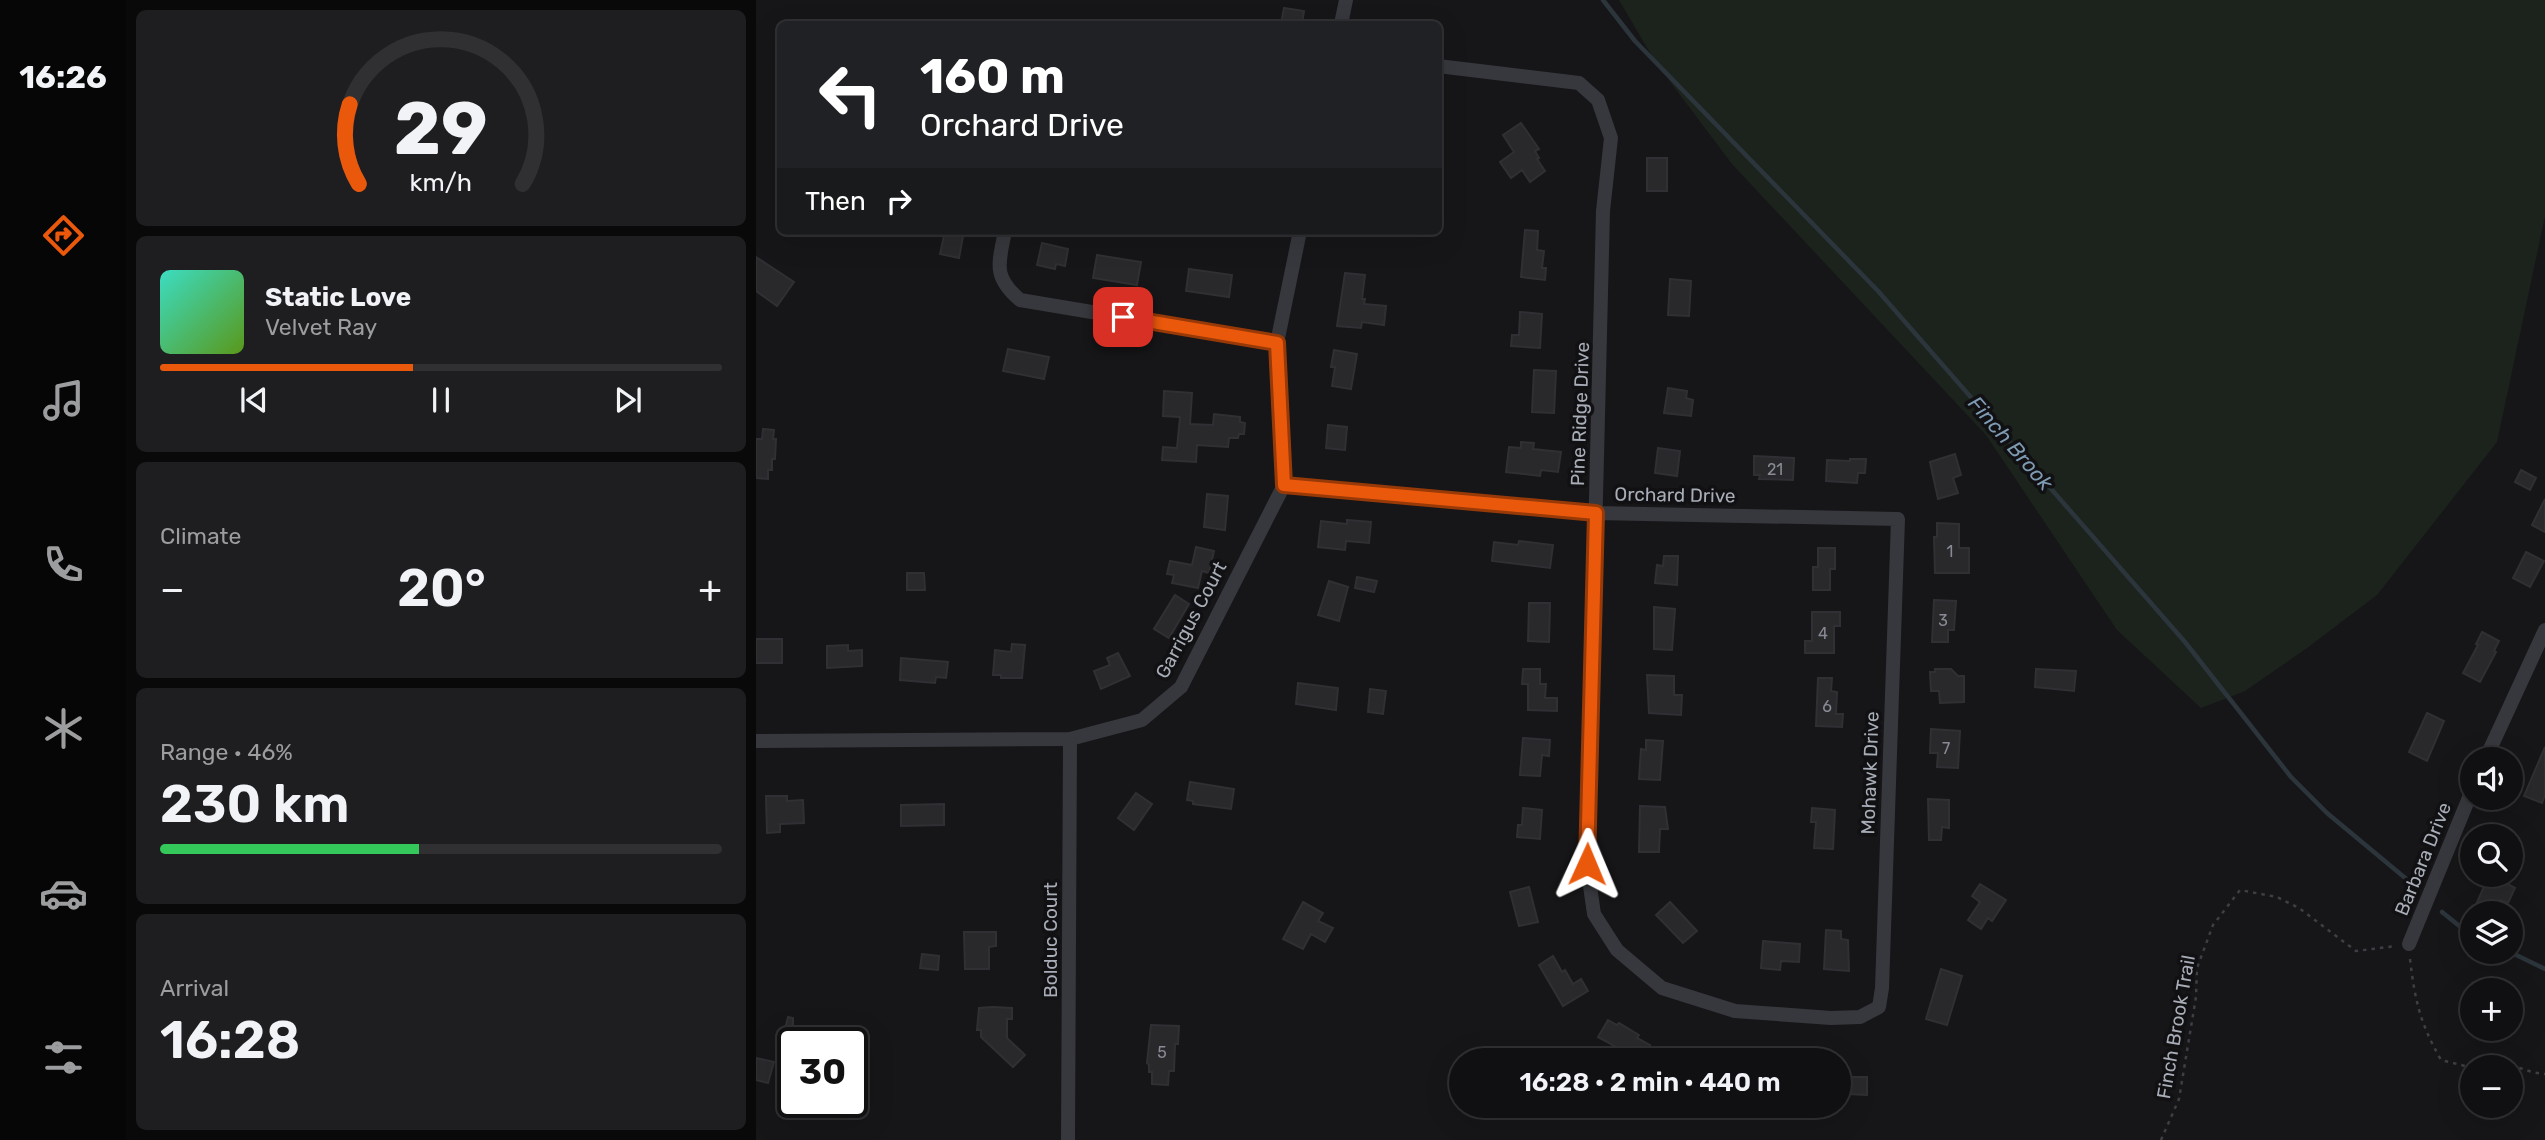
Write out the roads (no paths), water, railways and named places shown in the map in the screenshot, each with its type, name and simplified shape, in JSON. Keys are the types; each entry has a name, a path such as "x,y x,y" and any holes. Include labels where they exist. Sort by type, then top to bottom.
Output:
{"street":[{"path":"1342,21 1346,0"},
{"name":"Pine Ridge Drive","path":"1442,66 1579,83 1598,100 1611,138 1604,211 1587,864 1594,914 1617,950 1662,989 1735,1011 1831,1018 1860,1017"},
{"path":"1004,235 998,266 1005,287 1020,300 1277,343"},
{"name":"Garrigus Court","path":"756,741 1070,739 1142,720 1181,687 1284,485 1277,343 1299,235"},
{"name":"Orchard Drive","path":"1284,485 1596,513 1898,519"},
{"name":"Mohawk Drive","path":"1860,1017 1879,1007 1882,988 1898,519"},
{"path":"2491,747 2545,630"},
{"name":"Bolduc Court","path":"1068,1140 1070,739"},
{"name":"Barbara Drive","path":"2409,944 2464,810"}],"waterway":[{"name":"Finch Brook","path":"1603,0 1635,41 1878,291 2185,642 2291,777 2327,813 2416,887"},
{"name":"Finch Brook","path":"2442,912 2460,927"},
{"name":"Finch Brook","path":"2523,958 2545,969"}]}
